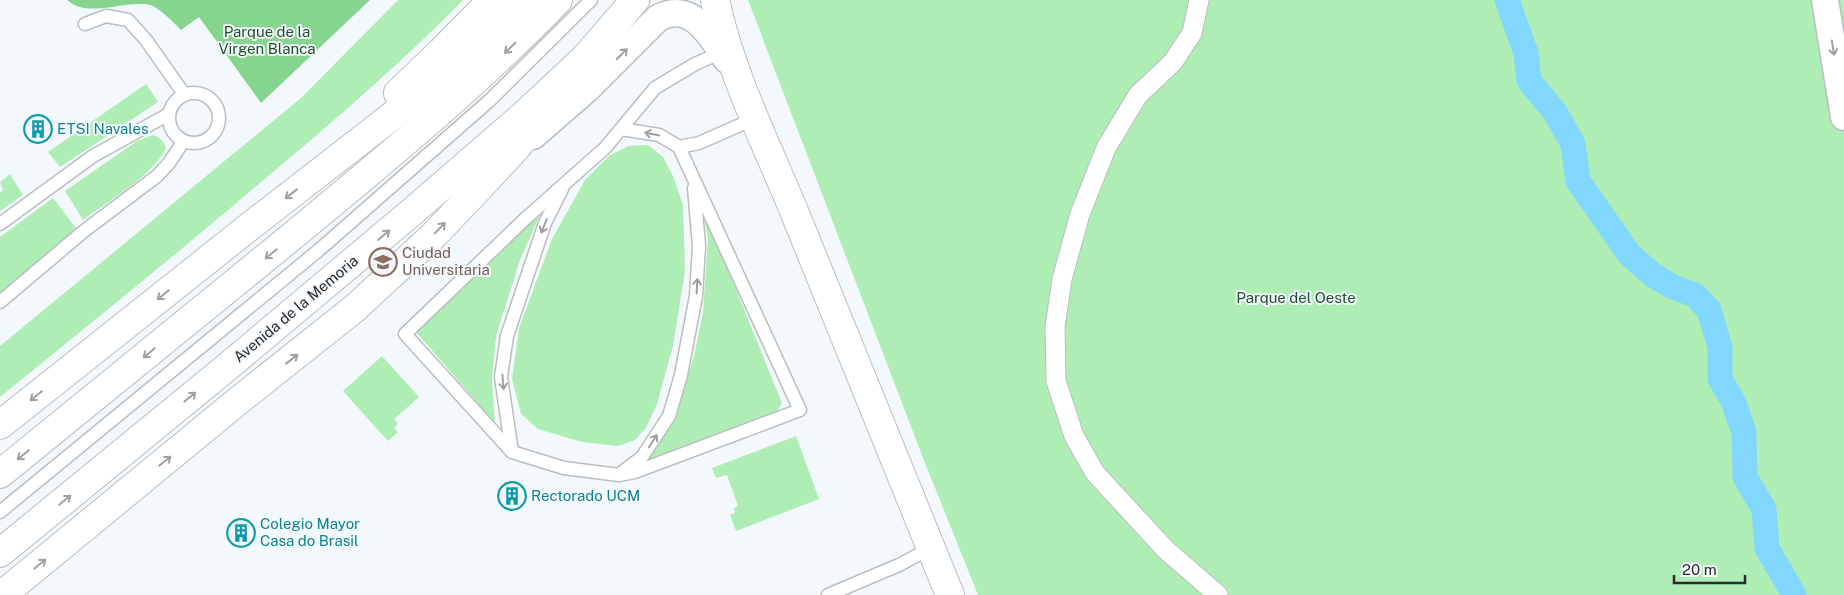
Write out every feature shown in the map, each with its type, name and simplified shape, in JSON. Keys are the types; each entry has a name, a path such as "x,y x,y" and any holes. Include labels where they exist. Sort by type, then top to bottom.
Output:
{"main road":[{"path":"322,212 454,55 492,0"},
{"path":"0,425 330,164 454,55 524,0"},
{"path":"0,474 322,212 485,72 558,0"},
{"name":"Avenida de la Memoria","path":"2,595 238,401 355,308 433,236 516,148 585,58 636,0"},
{"path":"715,0 729,63 756,118 950,595"},
{"name":"Avenida de la Memoria","path":"0,553 413,211 525,114 585,58"}],"street":[{"path":"1199,0 1192,33 1173,62 1138,95 1106,148 1080,214 1062,279 1055,327 1056,381 1074,436 1095,473 1166,550 1218,595"},
{"path":"1825,0 1844,116"},
{"name":"Avenida de la Memoria","path":"516,148 541,131 574,101 672,6 692,10 706,26 729,63"}],"lane":[{"path":"454,55 500,0"},
{"path":"0,512 319,250 489,101 591,0"},
{"path":"85,24 106,16 128,20 146,40 184,94"},
{"path":"621,128 659,135 679,147 800,410 635,472 619,475 564,468 512,452 405,334 526,218 605,148 621,128 655,88 695,64 729,63"},
{"path":"193,93 209,98 215,104 218,111 218,128 213,135 199,144 183,142 175,136 170,127 170,108 184,94 193,93"},
{"path":"0,224 94,156 169,114"},
{"path":"679,147 699,143 756,118"},
{"path":"0,302 84,232 157,176 169,163 183,142"},
{"path":"619,475 642,457 669,416 681,375 696,296 699,246 693,179"},
{"path":"512,452 502,377 507,336 545,223 566,183"},
{"path":"828,595 899,565 931,548"}],"green space":[{"name":"Parque de la Virgen Blanca","path":"67,0 370,0 261,103 199,17 181,30 163,13 151,5 132,4 94,9 76,6"},
{"path":"398,0 463,0 391,69 317,135 167,261 0,397 0,346 301,98"},
{"name":"Parque del Oeste","path":"748,0 1844,0 1844,595 978,595 923,458"},
{"path":"146,84 158,102 60,167 48,152"},
{"path":"153,135 161,139 166,147 153,166 117,196 83,220 65,191 137,141"},
{"path":"648,145 663,157 673,176 683,205 685,271 673,346 657,404 646,428 635,440 618,446 582,442 538,429 521,414 512,379 519,328 552,239 585,180 610,155 629,146"},
{"path":"10,174 23,195 0,211 0,192 3,190 0,182"},
{"path":"53,198 76,228 44,257 0,292 0,237"},
{"path":"701,203 782,403 776,413 647,460 663,438 677,412 694,356 703,312 708,239"},
{"path":"535,215 539,217 520,260 496,336 492,381 495,423 416,332"},
{"path":"382,356 419,397 394,419 398,424 394,428 398,432 388,441 343,391"},
{"path":"796,436 819,499 736,531 730,515 735,513 734,508 738,506 727,475 716,478 712,468"}],"waterway":[{"path":"1507,0 1526,53 1529,81 1555,112 1573,144 1578,181 1629,254 1653,275 1673,287 1695,295 1709,310 1720,347 1720,379 1733,401 1744,432 1745,477 1764,509 1767,548 1794,595"}],"place":[{"name":"ETSI Navales","path":"38,129"},
{"name":"Ciudad Universitaria","path":"383,262"},
{"name":"Rectorado UCM","path":"512,496"},
{"name":"Colegio Mayor Casa do Brasil","path":"241,533"}]}
